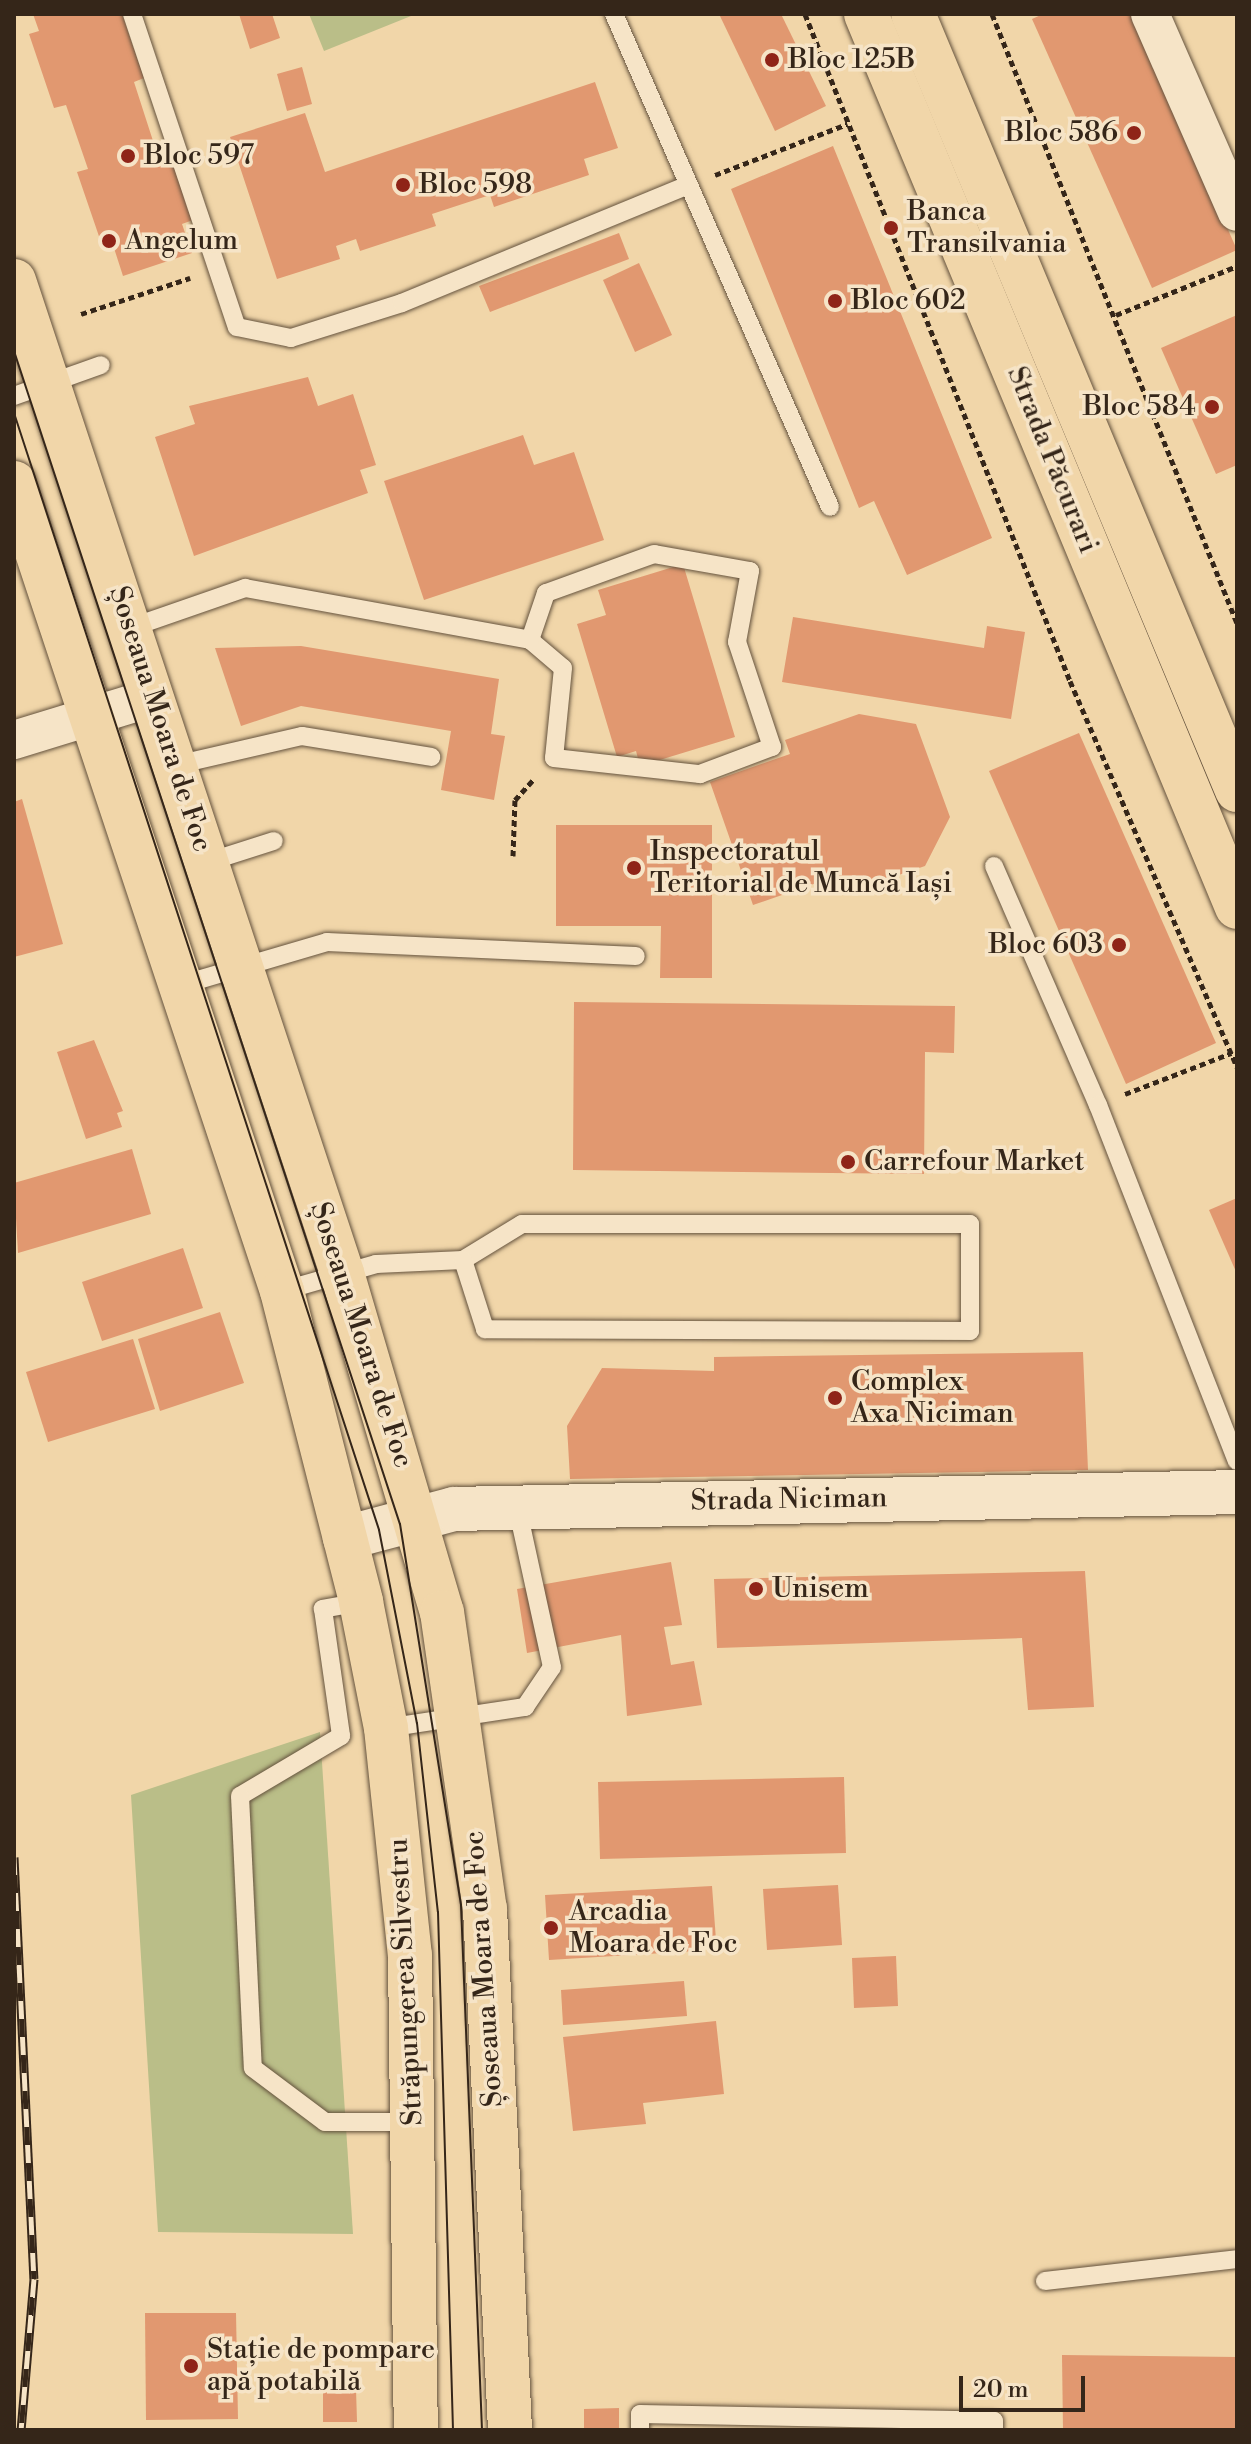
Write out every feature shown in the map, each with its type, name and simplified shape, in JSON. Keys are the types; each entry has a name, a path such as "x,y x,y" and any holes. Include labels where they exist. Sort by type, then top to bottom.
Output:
{"main road":[{"name":"Strada Păcurari","path":"866,14 1237,907"},
{"name":"Strada Păcurari","path":"913,14 1237,790"},
{"name":"Șoseaua Moara de Foc","path":"14,281 31,390 130,628 154,697 419,1518 461,1717 485,1909 510,2430"},
{"path":"14,483 282,1291 345,1538"},
{"name":"Străpungerea Silvestru","path":"345,1538 386,1728 410,1955 416,2430"}],"street":[{"path":"1150,14 1237,212"},
{"path":"14,740 154,697"},
{"name":"Strada Niciman","path":"345,1538 419,1518 517,1506 1237,1492"}],"lane":[{"path":"132,14 237,327 291,338 402,303 684,187"},
{"path":"614,14 684,187 830,507"},
{"path":"31,390 101,365"},
{"path":"130,628 245,588 530,640 563,668 554,758 700,774 772,747 737,642 750,571 654,554 546,593 530,640"},
{"path":"176,765 302,736 431,757"},
{"path":"208,862 274,841"},
{"path":"994,866 1098,1105 1237,1461"},
{"path":"179,985 327,942 636,956"},
{"path":"282,1291 342,1273 463,1260 522,1224 970,1224 970,1331 485,1329 463,1260"},
{"path":"386,1728 525,1707 552,1667 517,1506"},
{"path":"361,1602 323,1609 341,1736 240,1796 253,2068 325,2122 414,2122"},
{"path":"1045,2281 1237,2259"},
{"path":"640,2430 640,2414 994,2421 994,2430"}],"path":[{"path":"805,14 1070,681 1237,1067"},
{"path":"992,14 1237,623"},
{"path":"684,187 847,124"},
{"path":"1115,315 1237,266"},
{"path":"81,314 216,269"},
{"path":"513,856 515,800 554,758"},
{"path":"1098,1105 1231,1053"}],"green space":[{"path":"309,14 416,14 324,51"},
{"path":"320,1732 353,2234 158,2232 131,1795"}],"building":[{"name":"Bloc 597","path":"33,14 122,14 144,78 134,82 154,144 166,140 193,220 182,224 192,253 123,276 113,245 103,248 77,172 88,169 66,105 54,108 29,34 39,31"},
{"path":"239,14 272,14 280,38 250,49"},
{"name":"Bloc 125B","path":"719,14 781,14 826,106 775,131"},
{"name":"Bloc 586","path":"1043,14 1133,14 1237,250 1152,288 1032,19"},
{"path":"302,67 312,104 287,111 277,74"},
{"name":"Bloc 598","path":"595,82 618,148 584,159 589,175 494,207 490,195 432,214 436,226 360,251 356,239 336,246 340,259 277,279 230,137 305,113 325,172"},
{"name":"Bloc 602","path":"833,146 992,538 907,575 874,501 859,508 731,189"},
{"path":"619,233 629,259 490,312 479,286"},
{"path":"639,263 672,335 635,352 603,280"},
{"name":"Bloc 584","path":"1237,315 1237,465 1216,474 1161,348"},
{"path":"308,377 318,406 353,394 376,465 360,470 368,493 194,556 155,437 195,424 189,406"},
{"path":"523,435 534,465 574,452 604,540 424,600 384,481"},
{"path":"683,564 735,737 640,766 636,751 617,757 577,624 606,615 598,590"},
{"path":"793,617 984,648 987,626 1025,632 1011,719 782,682"},
{"path":"301,646 499,679 491,734 505,736 494,800 441,790 451,731 301,706 241,726 215,648"},
{"path":"859,714 916,724 950,817 925,866 869,885 825,880 753,905 710,782 790,754 785,740"},
{"name":"Bloc 603","path":"1079,733 1216,1043 1126,1084 989,771"},
{"path":"22,799 63,944 14,957 14,802"},
{"name":"Inspectoratul Teritorial de Muncă Iași","path":"556,825 712,825 712,978 660,978 661,926 556,926"},
{"path":"574,1002 955,1006 954,1053 925,1052 924,1174 573,1170"},
{"path":"94,1040 123,1111 117,1113 122,1127 86,1139 57,1052"},
{"path":"132,1149 151,1214 18,1253 14,1183"},
{"path":"1237,1198 1237,1274 1209,1210"},
{"path":"183,1248 203,1308 102,1341 82,1282"},
{"path":"220,1312 244,1383 160,1411 138,1339"},
{"path":"133,1339 155,1409 48,1442 26,1372"},
{"name":"Complex Axa Niciman","path":"1083,1352 1088,1470 570,1479 567,1426 602,1368 714,1371 714,1357"},
{"path":"671,1562 682,1625 664,1627 671,1665 694,1661 702,1705 627,1716 621,1635 527,1653 517,1589"},
{"path":"1085,1571 1094,1707 1028,1710 1022,1638 717,1648 714,1579"},
{"path":"844,1777 846,1853 600,1859 598,1782"},
{"path":"838,1885 842,1945 767,1950 763,1889"},
{"path":"712,1886 716,1940 695,1941 696,1951 549,1960 545,1895"},
{"path":"896,1956 898,2006 854,2008 852,1958"},
{"path":"684,1981 687,2016 563,2025 561,1990"},
{"path":"716,2021 724,2094 643,2103 646,2124 573,2131 563,2037"},
{"name":"Stație de pompare apă potabilă","path":"145,2313 236,2313 238,2419 146,2420"},
{"path":"1062,2355 1237,2357 1237,2430 1063,2430"},
{"path":"356,2389 357,2422 323,2422 323,2390"},
{"path":"619,2408 619,2430 584,2430 584,2409"}],"tram line":[{"path":"14,351 400,1524 461,1905 482,2430"},
{"path":"14,413 379,1530 417,1723 438,1912 453,2430"}],"railway":[{"path":"14,1857 34,2279 21,2430"}],"place":[{"name":"Bloc 125B","path":"772,60"},
{"name":"Bloc 586","path":"1134,133"},
{"name":"Bloc 597","path":"128,156"},
{"name":"Bloc 598","path":"403,185"},
{"name":"Banca Transilvania","path":"891,228"},
{"name":"Angelum","path":"109,241"},
{"name":"Bloc 602","path":"835,301"},
{"name":"Bloc 584","path":"1212,407"},
{"name":"Inspectoratul Teritorial de Muncă Iași","path":"634,868"},
{"name":"Bloc 603","path":"1119,945"},
{"name":"Carrefour Market","path":"848,1162"},
{"name":"Complex Axa Niciman","path":"835,1398"},
{"name":"Unisem","path":"756,1589"},
{"name":"Arcadia Moara de Foc","path":"551,1928"},
{"name":"Stație de pompare apă potabilă","path":"191,2366"}]}
